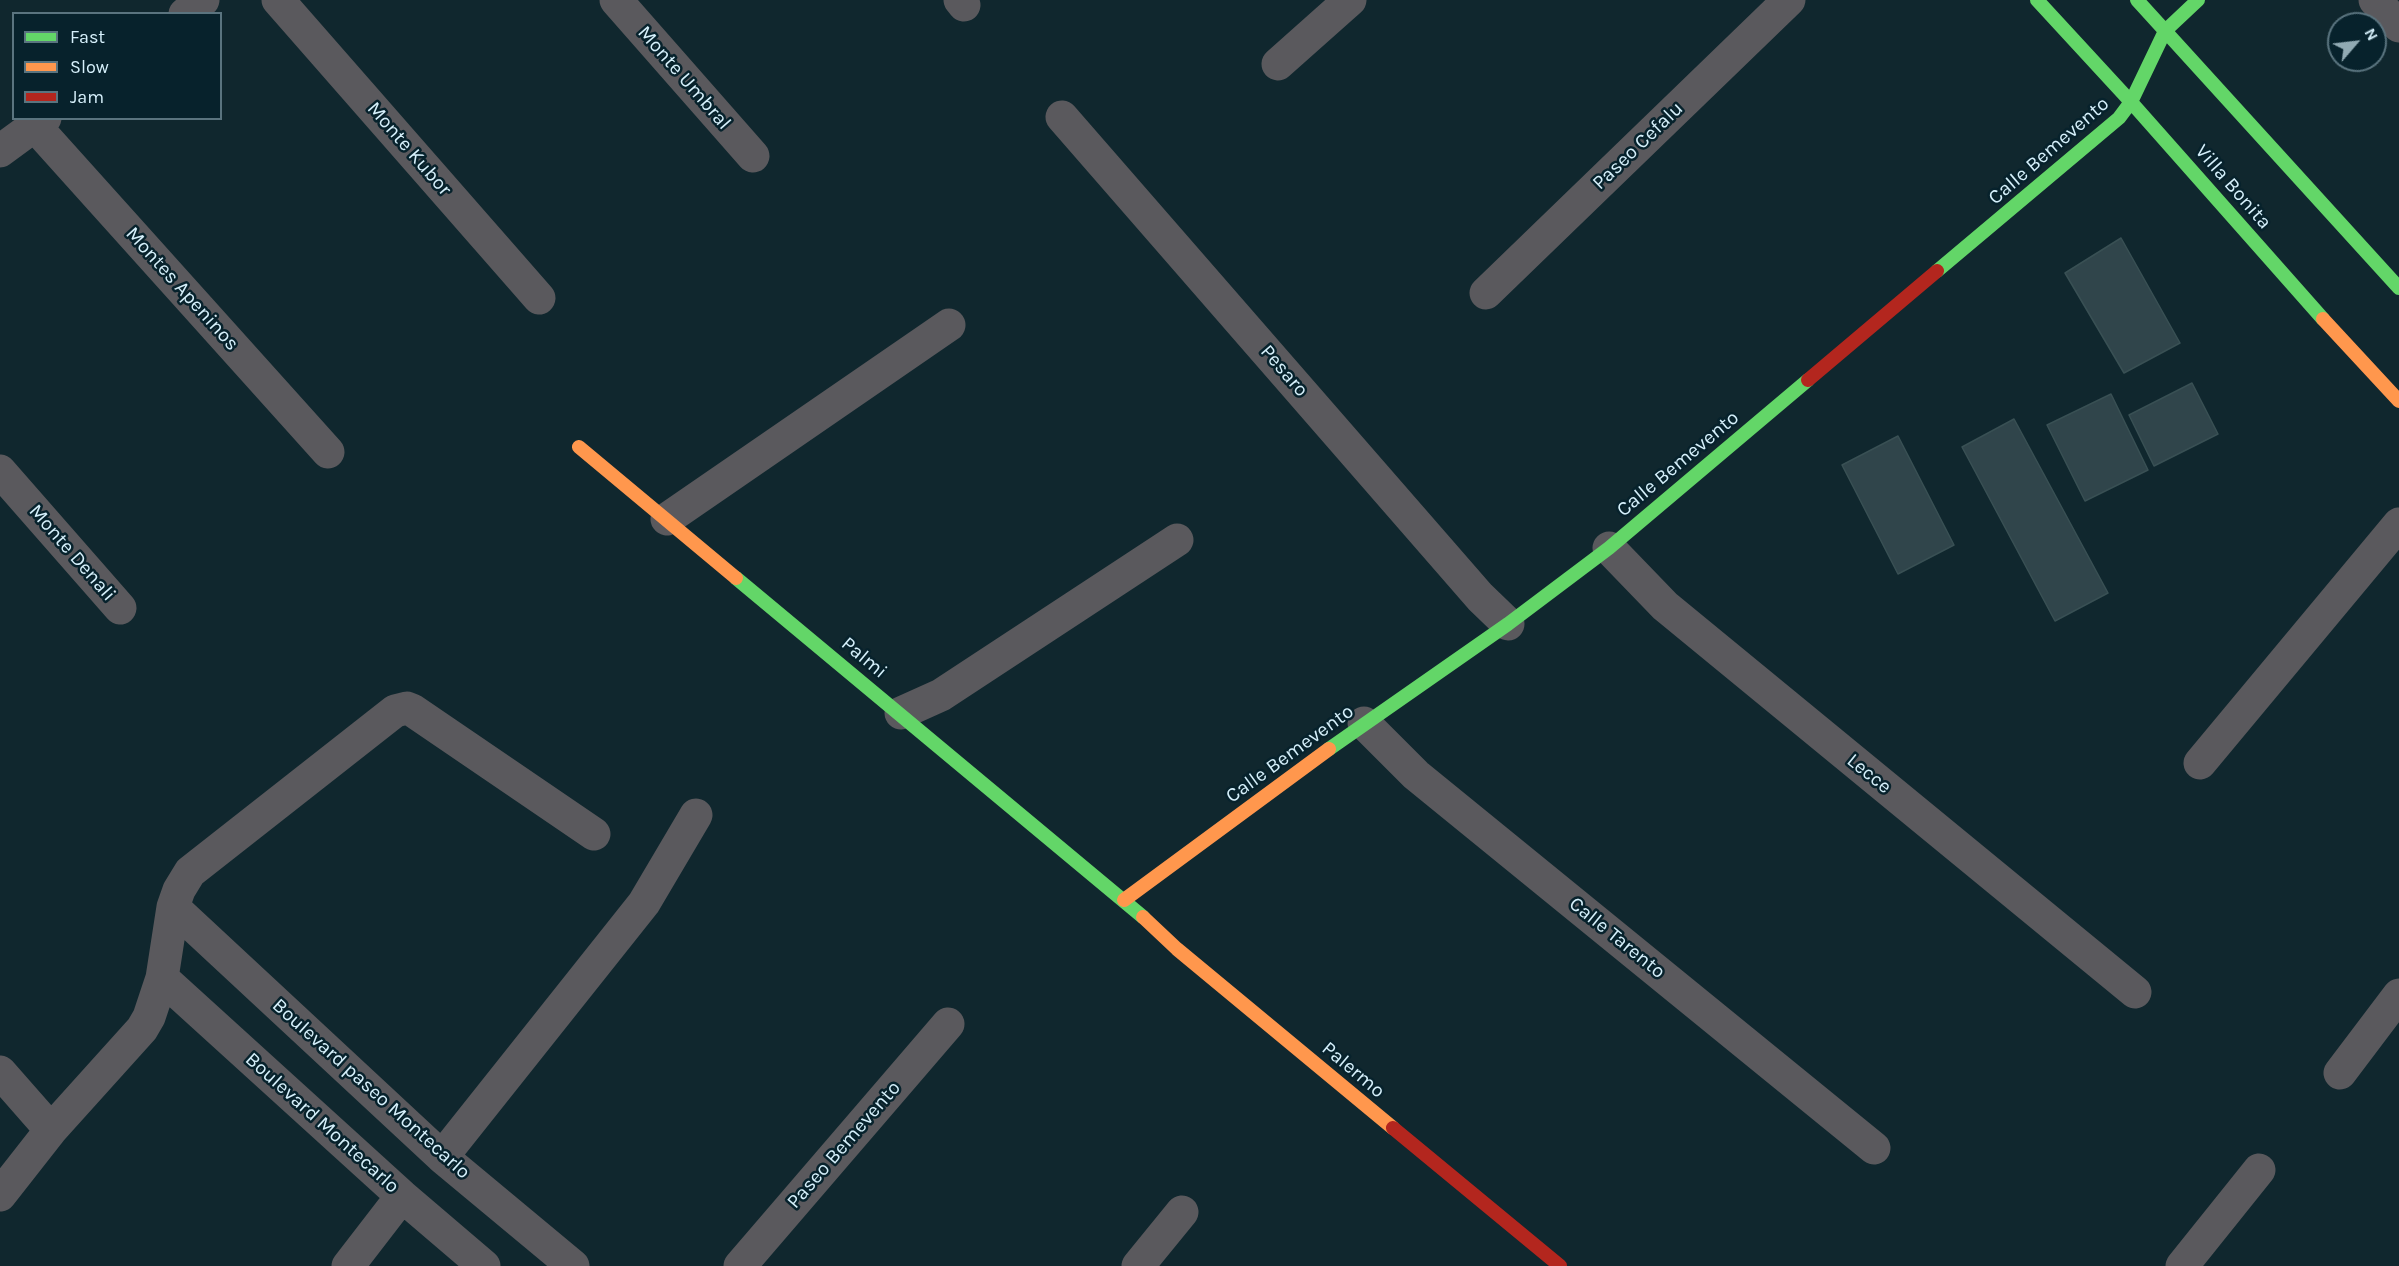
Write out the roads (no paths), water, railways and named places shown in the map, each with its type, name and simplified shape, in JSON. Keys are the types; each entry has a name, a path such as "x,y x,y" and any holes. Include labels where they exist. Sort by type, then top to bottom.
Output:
{"street":[{"path":"188,12 203,0"},
{"name":"Monte Kubor","path":"278,0 539,298"},
{"name":"Monte Umbral","path":"616,0 753,156"},
{"path":"1278,64 1350,0"},
{"name":"Paseo Cefalu","path":"1486,293 1790,0"},
{"name":"Villa Bonita","path":"2037,0 2132,102 2356,356 2399,401"},
{"path":"2137,0 2399,288"},
{"name":"Calle Bemevento","path":"1124,900 1364,723 1508,624 1609,548 2119,118 2132,102 2165,31 2198,0"},
{"path":"2375,0 2399,26"},
{"name":"Pesaro","path":"1062,117 1473,588 1508,624"},
{"path":"0,151 40,122"},
{"name":"Montes Apeninos","path":"40,122 328,452"},
{"path":"667,519 949,325"},
{"name":"Palmi","path":"579,447 1124,900"},
{"name":"Monte Denali","path":"0,471 120,608"},
{"path":"2200,763 2399,524"},
{"path":"901,713 940,695 1177,540"},
{"name":"Lecce","path":"1609,548 1665,606 2135,992"},
{"path":"0,1195 51,1130 142,1029 149,1017 162,978 173,907 179,890 190,872 394,711 412,710 594,834"},
{"name":"Calle Tarento","path":"1364,723 1416,775 1874,1148"},
{"path":"442,1157 644,903 696,815"},
{"name":"Palermo","path":"1124,900 1177,949 1560,1266"},
{"name":"Boulevard paseo Montecarlo","path":"173,907 442,1157 573,1266"},
{"name":"Boulevard Montecarlo","path":"162,978 402,1196 484,1266"},
{"path":"2340,1073 2399,995"},
{"name":"Paseo Bemevento","path":"740,1266 948,1024"},
{"path":"0,1072 51,1130"},
{"path":"2182,1266 2259,1170"},
{"path":"348,1266 402,1196"},
{"path":"1137,1266 1182,1212"}]}
